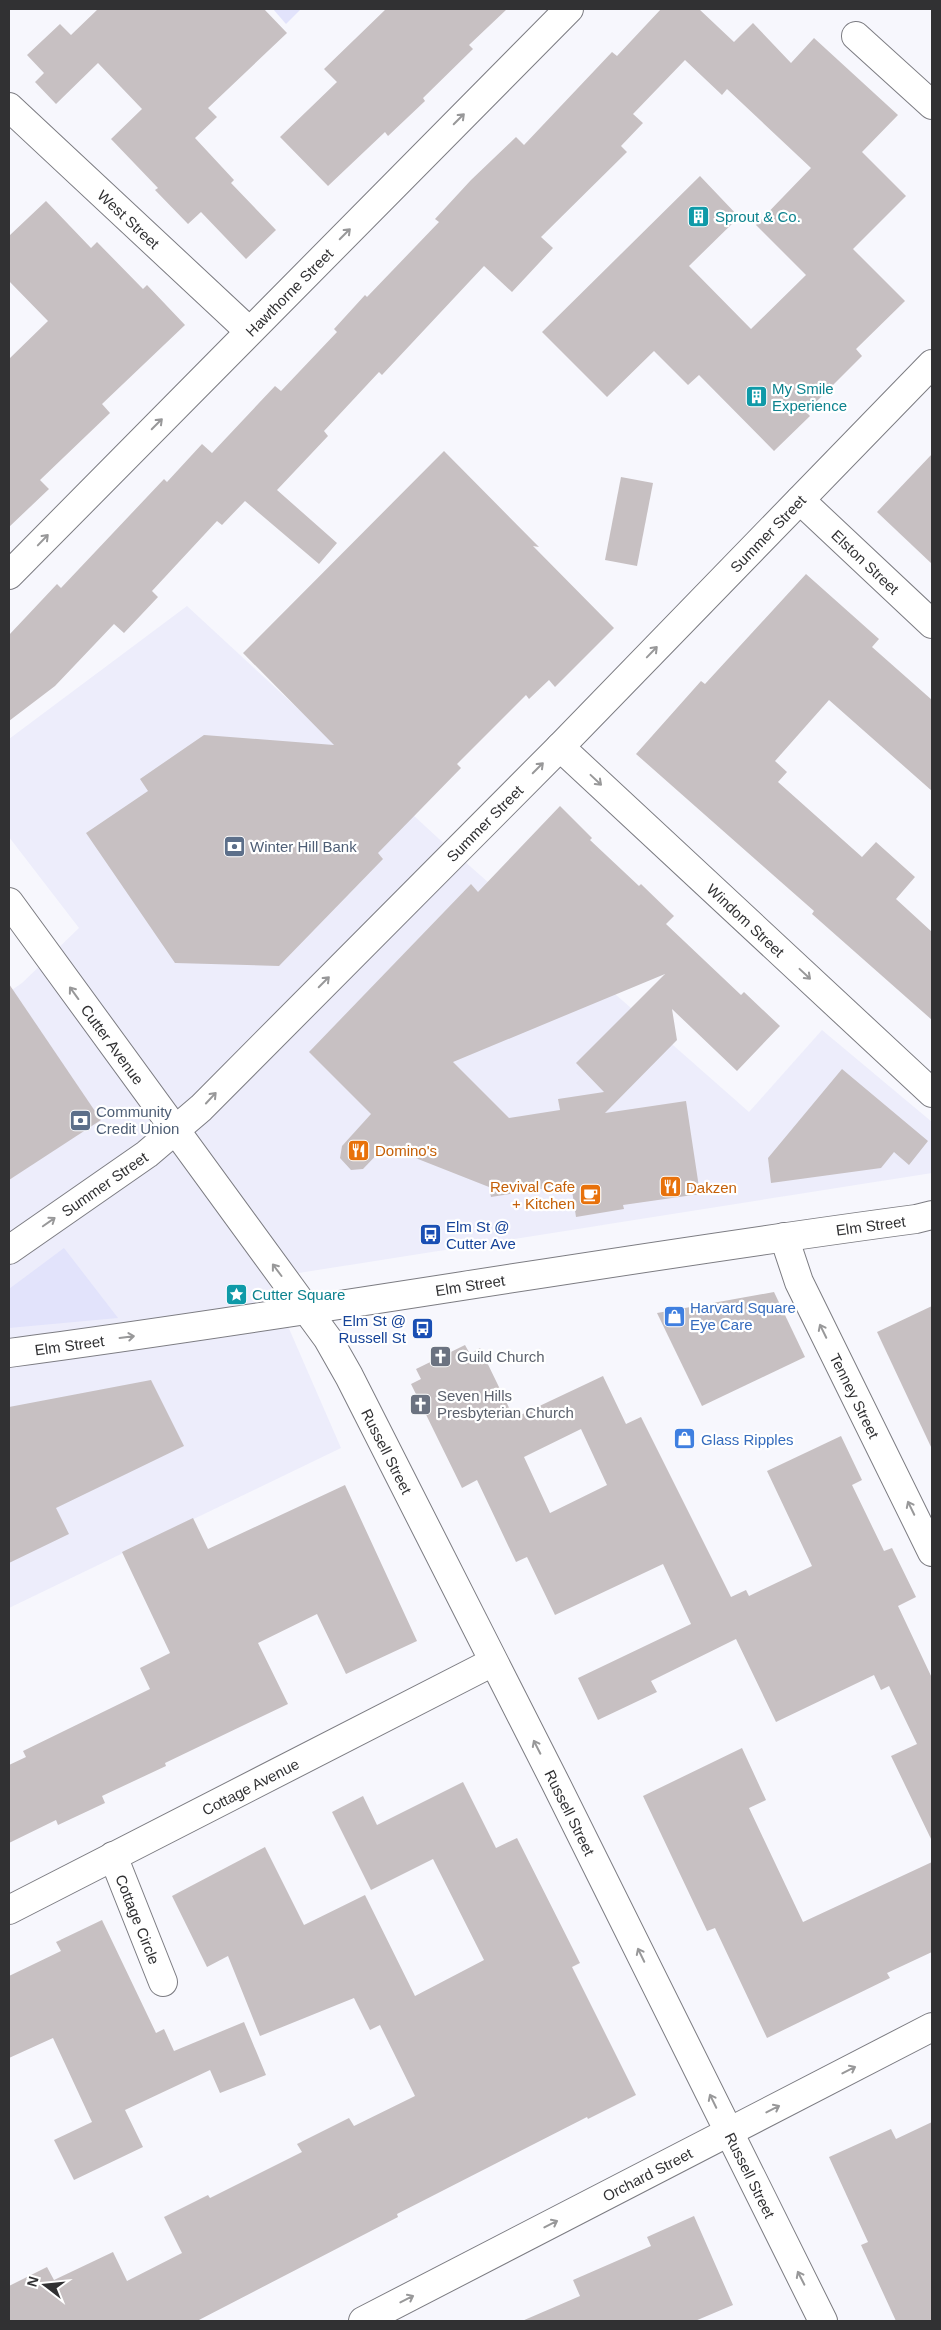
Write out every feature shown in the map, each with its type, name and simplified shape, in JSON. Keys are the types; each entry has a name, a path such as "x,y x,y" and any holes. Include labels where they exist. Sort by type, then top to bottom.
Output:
{"street":[{"name":"Hawthorne Street","path":"9,575 568,9"},
{"path":"856,36 932,105"},
{"name":"West Street","path":"9,106 249,331"},
{"name":"Summer Street","path":"9,1250 147,1154 201,1108 560,747 932,364"},
{"name":"Elston Street","path":"800,500 932,624"},
{"name":"Windom Street","path":"560,747 932,1093"},
{"name":"Cutter Avenue","path":"9,903 306,1309"},
{"name":"Elm Street","path":"9,1352 267,1317 306,1309 916,1219 932,1215"},
{"name":"Tenney Street","path":"784,1237 799,1282 932,1552"},
{"name":"Russell Street","path":"306,1309 328,1339 349,1376 823,2321"},
{"name":"Cottage Avenue","path":"9,1910 493,1662"},
{"name":"Cottage Circle","path":"113,1856 163,1982"},
{"name":"Orchard Street","path":"363,2321 932,2027"}],"shaded area":[{"path":"273,9 301,9 286,24"},
{"path":"187,606 438,838 749,1112 822,1030 932,1122 932,1173 267,1278 341,1448 9,1608 9,992 22,983 79,928 9,837 9,739"},
{"path":"64,1248 118,1318 9,1328 9,1289"}],"building":[{"path":"98,9 264,9 287,33 208,108 217,117 195,138 234,180 231,183 276,230 246,259 201,212 188,224 155,190 158,188 111,139 142,109 98,63 56,104 35,82 44,73 27,55 60,24 71,35"},
{"path":"386,9 507,9 469,45 473,49 423,98 425,101 388,136 385,132 328,186 280,137 337,82 324,69"},
{"path":"661,9 699,9 734,42 753,23 791,63 814,38 898,115 862,152 906,196 853,249 905,301 856,349 862,356 806,412 810,416 774,451 699,375 688,385 654,351 607,397 542,332 700,176 739,217 689,266 751,329 806,275 756,225 811,168 727,89 722,95 685,60 633,114 643,123 621,146 627,152 541,237 553,248 512,292 484,266 382,375 379,372 324,431 328,436 277,490 337,543 319,564 245,501 222,525 217,521 152,591 158,597 124,633 114,624 55,686 9,721 9,635 57,584 61,588 164,479 167,482 202,444 212,453 275,386 281,391 337,332 334,329 365,295 367,297 439,222 435,219 471,180 516,137 524,145 612,52 617,56"},
{"path":"46,201 91,248 97,242 143,289 147,285 185,325 102,404 110,413 40,480 49,489 9,527 9,359 48,321 9,281 9,236"},
{"path":"444,451 539,547 533,546 614,628 555,687 549,680 529,699 526,695 457,764 461,768 378,853 383,859 279,966 175,963 86,833 148,791 140,779 204,735 334,745 243,653"},
{"path":"932,454 932,564 877,512"},
{"path":"621,477 653,483 637,566 605,560"},
{"path":"806,574 879,639 872,647 932,700 932,791 829,700 775,761 787,772 778,782 862,857 876,842 915,877 896,899 932,932 932,1020 812,914 814,911 636,754 701,681 705,684"},
{"path":"560,806 592,838 590,840 639,886 641,884 674,916 666,924 741,995 744,992 780,1026 737,1071 672,1009 677,1040 605,1113 686,1101 700,1194 623,1205 624,1209 576,1217 571,1184 491,1197 489,1187 385,1146 363,1169 351,1170 340,1158 342,1146 371,1114 309,1052 471,884 478,892","holes":["665,974 576,1063 604,1092 558,1099 560,1110 509,1118 453,1062"]},
{"path":"9,984 101,1120 9,1180"},
{"path":"842,1069 928,1141 909,1165 894,1152 881,1168 771,1183 768,1158"},
{"path":"774,1292 805,1357 702,1406 657,1313"},
{"path":"932,1306 932,1449 877,1332"},
{"path":"465,1345 470,1354 480,1348 514,1418 603,1376 626,1424 641,1417 731,1597 746,1590 749,1596 812,1566 767,1471 841,1436 862,1480 852,1485 884,1551 892,1548 916,1597 898,1606 932,1678 932,1841 891,1756 917,1744 889,1686 881,1690 874,1675 776,1722 736,1639 651,1681 657,1692 598,1720 578,1678 691,1624 663,1564 555,1615 527,1557 516,1562 477,1480 462,1488 411,1384 421,1379 416,1369","holes":["581,1429 607,1485 550,1513 524,1457"]},
{"path":"151,1380 184,1446 56,1508 69,1534 9,1563 9,1407"},
{"path":"345,1485 417,1641 346,1674 317,1614 258,1643 288,1704 165,1763 166,1766 102,1796 105,1803 58,1825 56,1820 9,1843 9,1765 26,1757 23,1751 150,1689 140,1668 170,1653 122,1552 193,1518 208,1549"},
{"path":"742,1748 766,1800 749,1808 803,1922 932,1862 932,1952 887,1973 890,1978 767,2038 715,1928 707,1931 643,1796"},
{"path":"463,1782 496,1848 517,1838 580,1963 572,1967 636,2095 588,2119 587,2117 397,2214 398,2217 197,2321 9,2321 9,2286 47,2267 54,2280 113,2252 127,2281 182,2253 164,2217 208,2195 210,2198 302,2152 297,2144 349,2118 354,2126 415,2096 380,2025 370,2030 354,1998 260,2036 228,1956 207,1967 172,1896 265,1847 304,1925 365,1895 415,1996 484,1960 433,1859 371,1890 332,1812 363,1796 377,1825"},
{"path":"102,1920 156,2033 164,2029 174,2051 244,2022 266,2075 220,2093 210,2070 125,2110 143,2147 74,2180 54,2140 92,2122 53,2038 9,2058 9,1976 61,1951 56,1942"},
{"path":"932,2122 932,2321 896,2321 861,2245 868,2242 829,2157 891,2129 896,2139"},
{"path":"694,2216 733,2305 695,2321 522,2321 580,2296 573,2280 651,2246 647,2237"}],"place":[{"name":"Sprout & Co.","path":"699,216"},
{"name":"My Smile Experience","path":"756,397"},
{"name":"Winter Hill Bank","path":"234,846"},
{"name":"Community Credit Union","path":"80,1120"},
{"name":"Domino's","path":"359,1150"},
{"name":"Dakzen","path":"670,1187"},
{"name":"Revival Cafe + Kitchen","path":"591,1195"},
{"name":"Elm St @ Cutter Ave","path":"430,1235"},
{"name":"Cutter Square","path":"236,1294"},
{"name":"Harvard Square Eye Care","path":"674,1316"},
{"name":"Elm St @ Russell St","path":"422,1329"},
{"name":"Guild Church","path":"441,1356"},
{"name":"Seven Hills Presbyterian Church","path":"421,1404"},
{"name":"Glass Ripples","path":"685,1439"}]}
